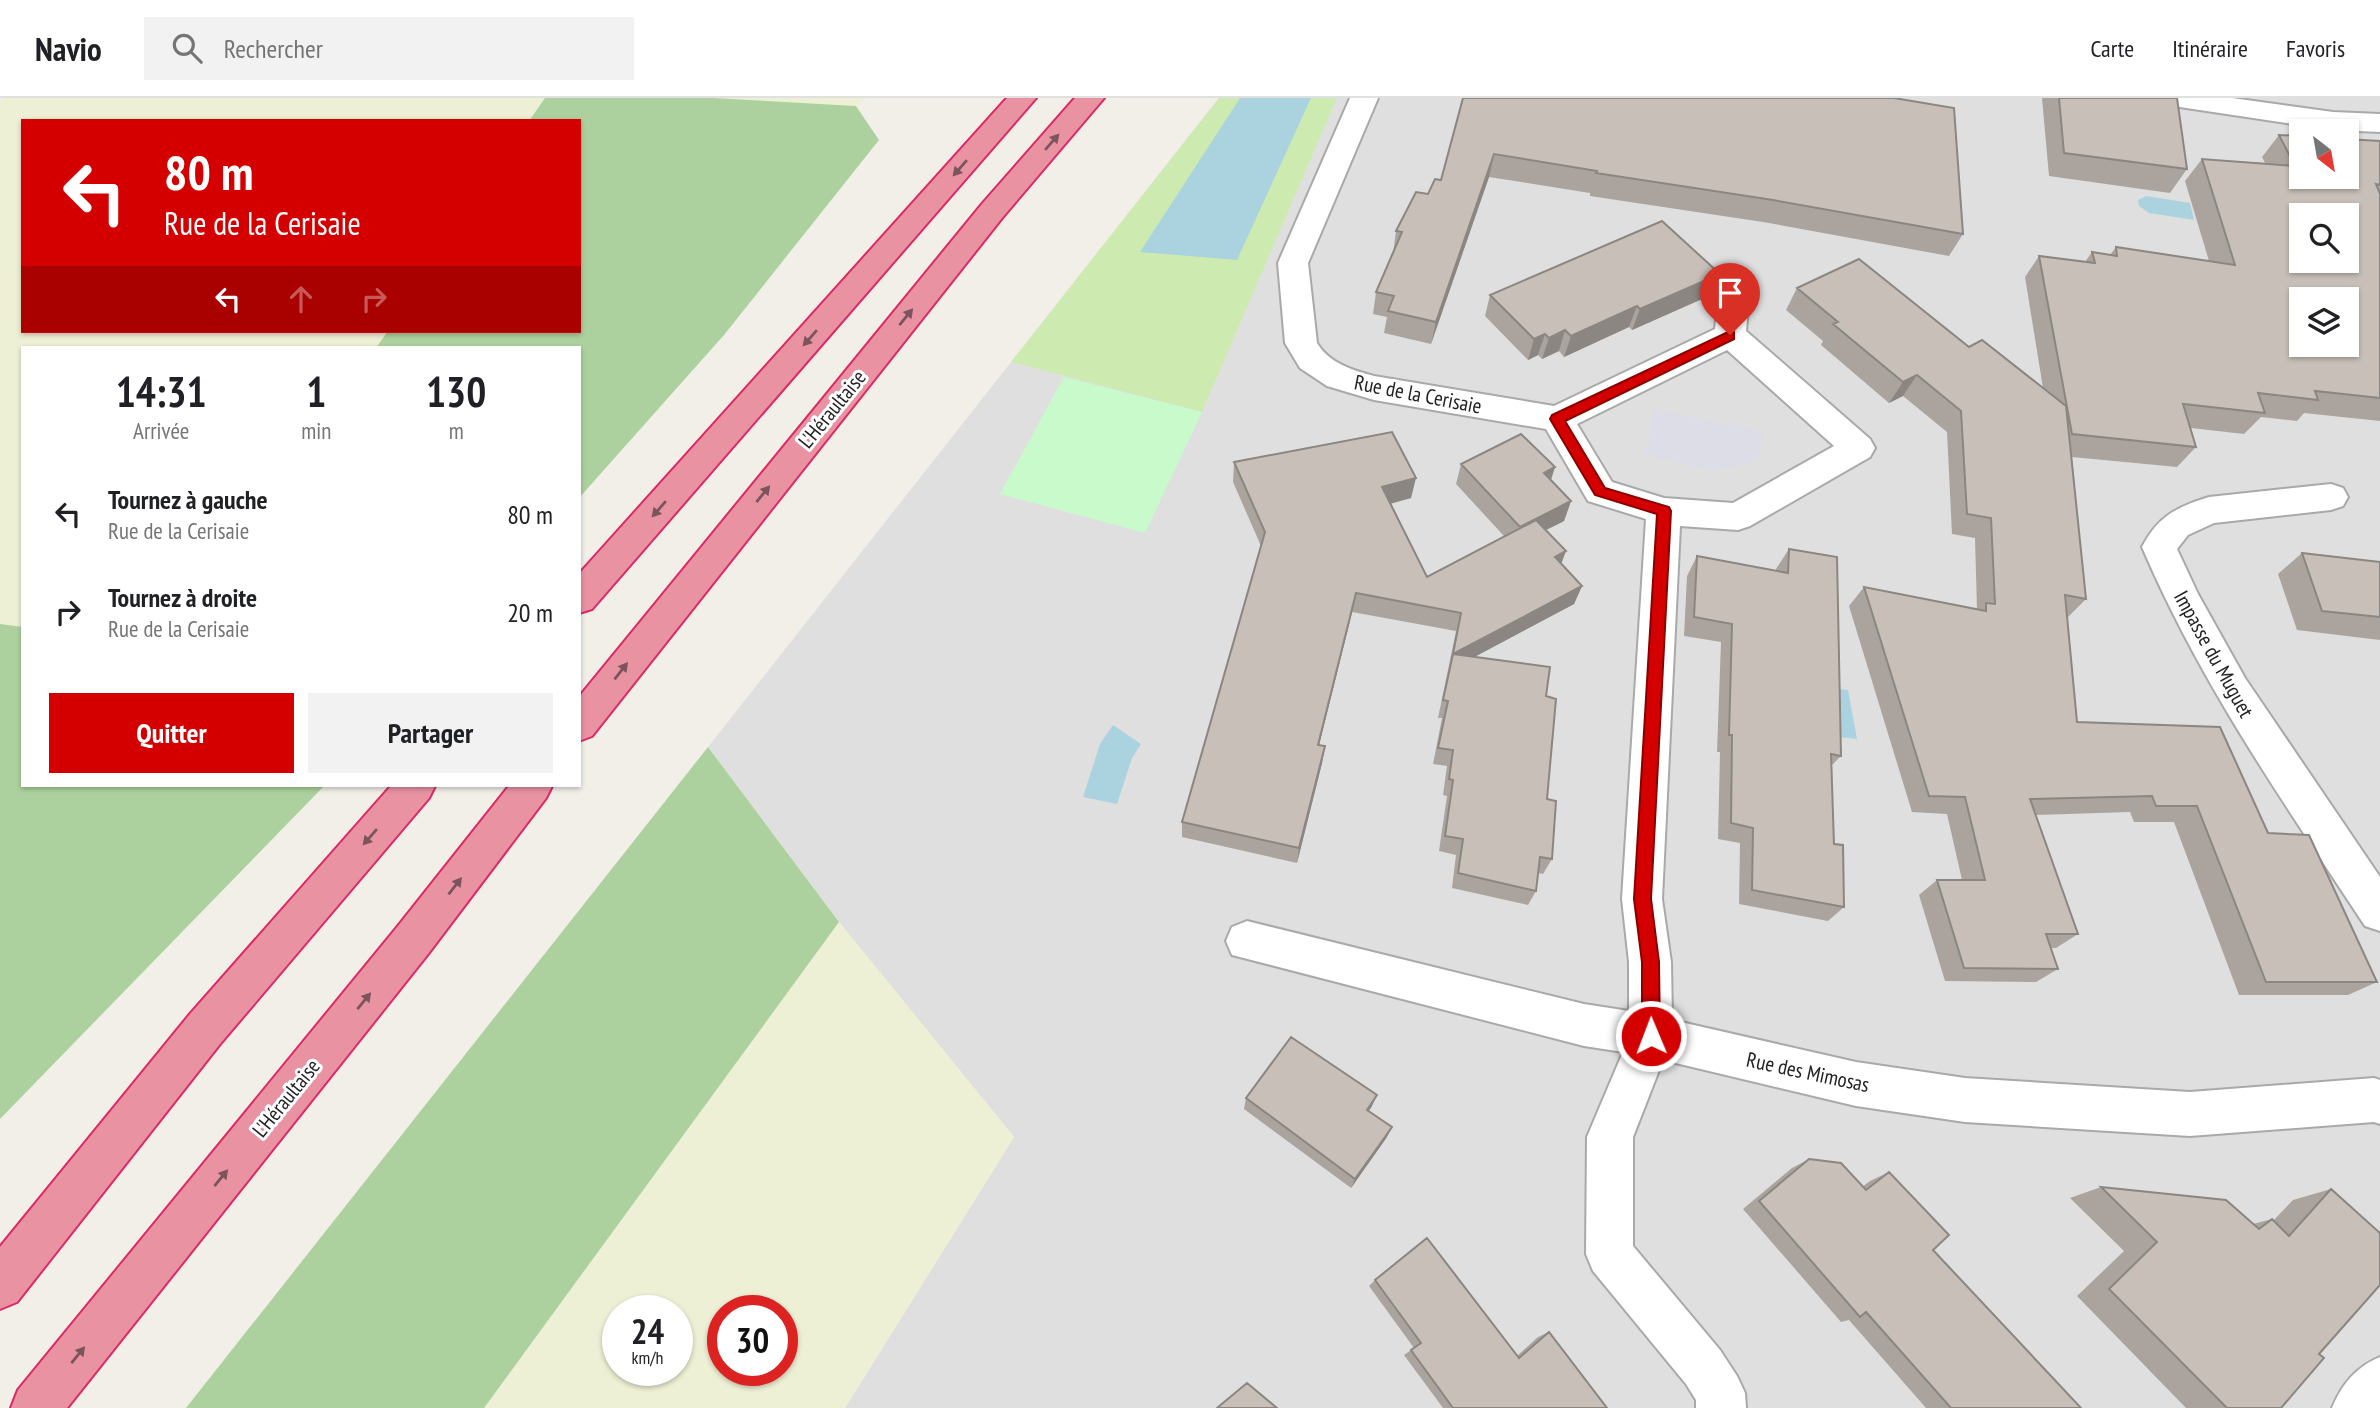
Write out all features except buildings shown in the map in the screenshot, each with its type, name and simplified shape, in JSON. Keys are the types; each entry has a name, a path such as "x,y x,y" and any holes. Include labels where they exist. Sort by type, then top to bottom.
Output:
{"highway":[{"path":"581,597 1022,98"},
{"name":"L'Héraultaise","path":"581,723 992,211 1090,98"},
{"path":"0,1254 205,1029 414,787"},
{"name":"L'Héraultaise","path":"36,1408 404,951 531,787"},
{"path":"0,1285 205,1029"}],"street":[{"name":"Rue de la Cerisaie","path":"1364,98 1293,263 1301,343 1311,360 1338,378 1374,388 1557,419"},
{"path":"2173,98 2333,121 2380,124"},
{"path":"1730,335 1734,285"},
{"path":"1730,335 1858,448 1738,516 1664,511 1600,492 1557,419 1730,335"},
{"name":"Impasse du Muguet","path":"2331,497 2209,510 2176,525 2159,547 2180,600 2239,704 2380,912"},
{"path":"1664,511 1642,899 1650,962 1651,1036 1610,1137 1610,1254 1703,1367 1720,1393 1721,1408"},
{"name":"Rue des Mimosas","path":"1247,941 1584,1025 1651,1036 1856,1084 1965,1100 2190,1114 2374,1100 2380,1102"},
{"path":"2357,1408 2380,1382"}],"shaded area":[{"path":"1219,98 2380,98 2380,1408 845,1408 1014,1137 839,922 708,747"},
{"path":"1654,409 1763,431 1758,462 1710,471 1645,455"}],"green space":[{"path":"3,98 545,98 530,119 21,119 21,333 387,333 377,346 21,346 21,640 0,638 0,102"},
{"path":"545,98 713,98 856,106 879,140 724,335 581,496 581,346 377,346 387,333 581,333 581,119 530,119"},
{"path":"713,98 866,98 856,106"},
{"path":"1219,98 1337,98 1202,412 1011,362"},
{"path":"1064,377 1202,412 1145,533 1000,494"},
{"path":"0,624 21,627 21,787 323,787 0,1119"},
{"path":"708,747 839,922 484,1408 186,1408"},
{"path":"839,922 1014,1137 845,1408 484,1408"}],"water":[{"path":"1240,98 1311,98 1237,260 1140,252"},
{"path":"2146,196 2190,203 2194,220 2149,213 2139,206 2138,200"},
{"path":"1823,687 1848,690 1857,739 1831,736"},
{"path":"1113,725 1141,744 1132,758 1117,804 1083,797 1100,744"}],"route":[{"path":"1651,1036 1650,962 1642,899 1664,511 1600,492 1557,419 1730,335"}]}
